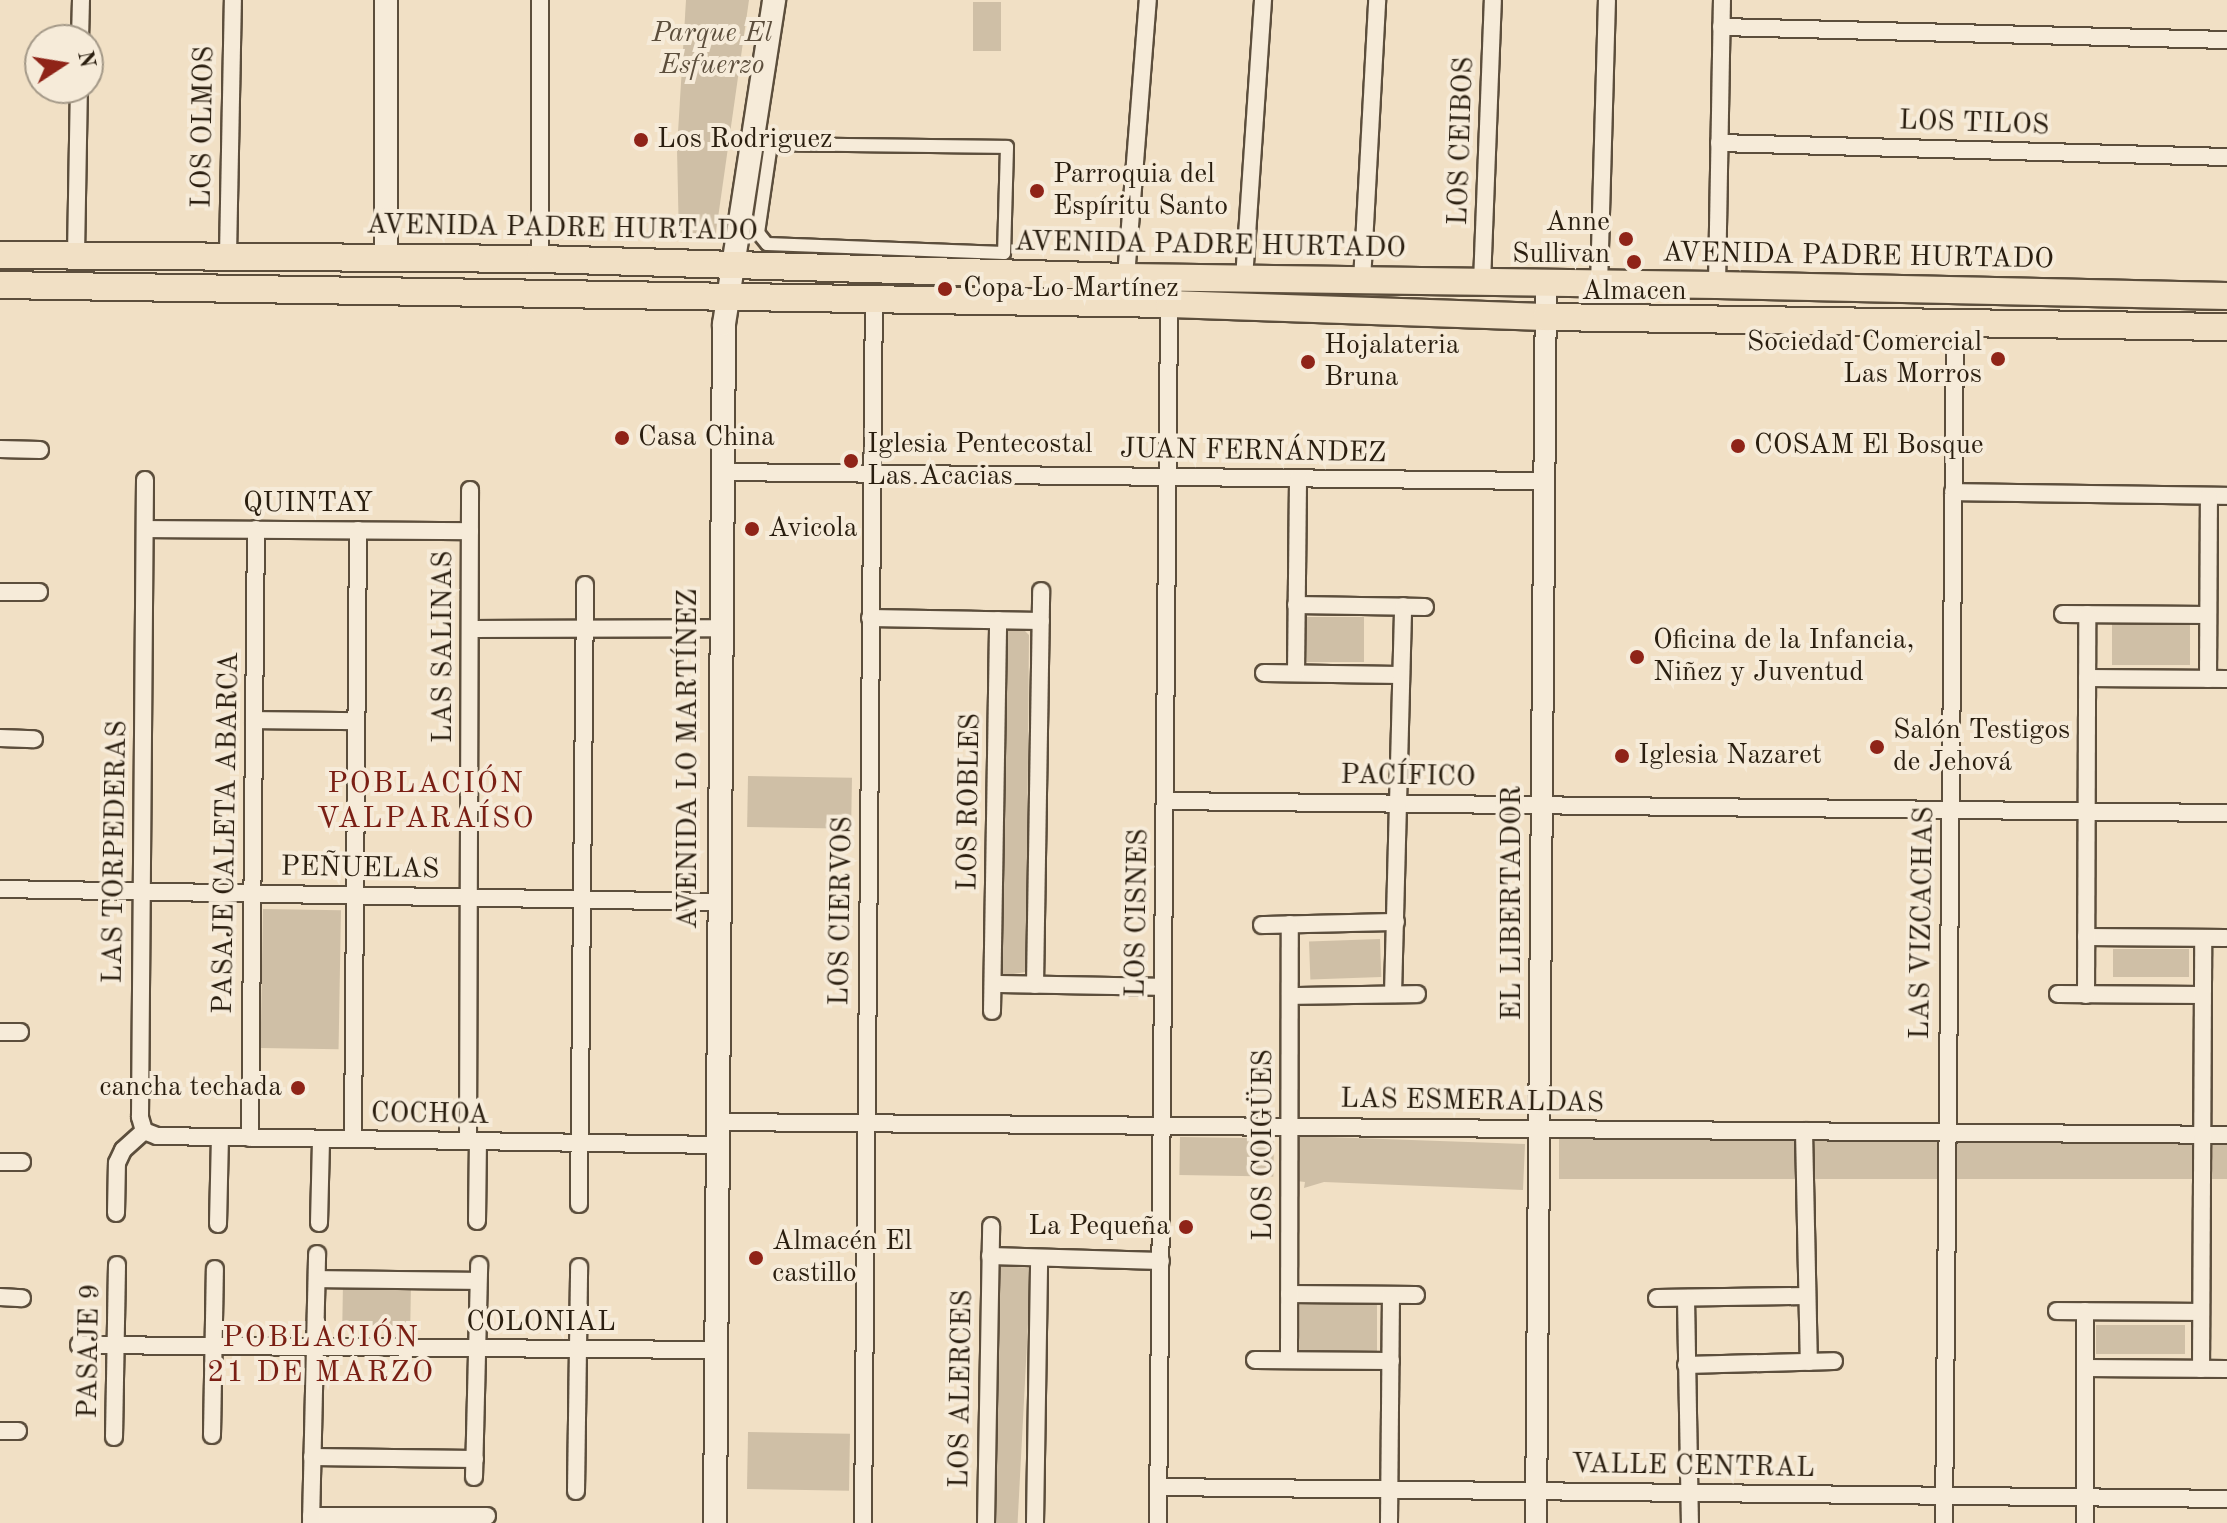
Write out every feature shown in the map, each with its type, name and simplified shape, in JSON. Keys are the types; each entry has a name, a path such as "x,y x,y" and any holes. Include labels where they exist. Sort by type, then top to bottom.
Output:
{"main road":[{"path":"359,291 377,275 386,257 386,0"},
{"name":"AVENIDA LO MARTÍNEZ","path":"715,1523 724,324 774,0"},
{"name":"AVENIDA PADRE HURTADO","path":"0,255 540,259 1126,277 2227,296"},
{"path":"0,285 1169,304 1546,317 2227,327"}],"street":[{"path":"80,24 81,0"},
{"name":"LOS OLMOS","path":"228,255 233,0"},
{"path":"540,0 540,259"},
{"path":"1126,277 1148,0"},
{"path":"1244,279 1263,0"},
{"path":"1362,281 1377,0"},
{"name":"LOS CEIBOS","path":"1482,283 1493,0"},
{"path":"1599,285 1607,0"},
{"path":"1717,285 1722,0"},
{"path":"1721,27 2227,40"},
{"path":"76,255 79,104"},
{"name":"LOS TILOS","path":"1719,143 2227,157"},
{"path":"771,144 1007,147 1004,253 767,244 758,233 771,144"},
{"name":"EL LIBERTADOR","path":"1536,1523 1546,284"},
{"name":"LOS CIERVOS","path":"863,1523 874,299"},
{"name":"LOS CISNES","path":"1158,1523 1169,304"},
{"name":"LAS VIZCACHAS","path":"1944,1523 1955,323"},
{"path":"0,449 40,450"},
{"name":"JUAN FERNÁNDEZ","path":"721,472 1544,481"},
{"path":"1296,673 1298,478"},
{"name":"LAS TORPEDERAS","path":"144,1131 140,1117 145,480"},
{"name":"LAS SALINAS","path":"470,490 469,897 477,1221"},
{"path":"1953,492 2227,496"},
{"path":"2208,679 2209,496"},
{"name":"QUINTAY","path":"146,529 470,531"},
{"name":"PASAJE CALETA ABARCA","path":"250,1138 256,529"},
{"path":"353,1139 358,530"},
{"path":"579,1204 585,585"},
{"path":"1035,985 1041,591"},
{"path":"0,592 39,592"},
{"path":"1296,605 1425,607"},
{"path":"1393,994 1403,606"},
{"path":"2063,614 2208,615"},
{"path":"2086,995 2087,614"},
{"path":"870,618 1041,621"},
{"name":"LOS ROBLES","path":"992,1011 998,620"},
{"path":"470,629 720,628"},
{"path":"1264,673 1400,675"},
{"path":"2087,678 2227,679"},
{"path":"254,720 356,721"},
{"path":"0,738 34,739"},
{"name":"PACÍFICO","path":"1165,801 2227,813"},
{"name":"PEÑUELAS","path":"0,889 718,902"},
{"path":"1262,925 1396,922"},
{"name":"LOS COIGÜES","path":"1289,1360 1290,924"},
{"path":"2086,937 2226,938"},
{"path":"2201,1369 2203,938"},
{"path":"993,984 1163,987"},
{"path":"1290,996 1417,994"},
{"path":"2058,994 2202,995"},
{"path":"0,1032 20,1032"},
{"name":"LAS ESMERALDAS","path":"717,1122 2227,1135"},
{"path":"116,1213 117,1163 123,1150 144,1131"},
{"name":"COCHOA","path":"144,1131 157,1136 717,1145"},
{"path":"1804,1131 1809,1362"},
{"path":"218,1224 220,1137"},
{"path":"319,1223 321,1139"},
{"path":"0,1162 22,1162"},
{"name":"LOS ALERCES","path":"986,1523 991,1226"},
{"path":"317,1254 311,1515 487,1516"},
{"name":"LOS ALERCES","path":"990,1256 1161,1261"},
{"path":"1035,1523 1039,1258"},
{"name":"PASAJE 9","path":"114,1437 117,1265"},
{"path":"576,1491 579,1267"},
{"path":"212,1435 215,1269"},
{"name":"COLONIAL","path":"317,1279 478,1273 477,1349"},
{"path":"1289,1294 1416,1295"},
{"path":"1389,1523 1391,1295"},
{"path":"1657,1298 1807,1296"},
{"path":"0,1297 22,1298"},
{"path":"1686,1298 1690,1523"},
{"path":"2057,1311 2201,1312"},
{"path":"2085,1311 2085,1523"},
{"name":"COLONIAL","path":"79,1345 716,1350"},
{"path":"474,1477 477,1349"},
{"path":"1255,1360 1391,1361"},
{"path":"1686,1365 1834,1361"},
{"path":"2085,1368 2227,1369"},
{"path":"0,1431 18,1431"},
{"path":"312,1457 475,1459"},
{"name":"VALLE CENTRAL","path":"1159,1487 2227,1499"}],"green space":[{"name":"Parque El Esfuerzo","path":"686,0 749,0 715,239 679,241 677,149"},
{"path":"973,2 1001,2 1001,51 973,51"},
{"path":"1303,617 1364,617 1364,662 1303,662"},
{"path":"2112,624 2190,624 2190,665 2112,665"},
{"path":"1003,629 1024,630 1029,635 1026,972 1000,976"},
{"path":"748,776 852,778 851,829 747,827"},
{"path":"263,909 341,910 339,1049 261,1048"},
{"path":"1380,939 1381,977 1310,979 1309,941"},
{"path":"2113,949 2189,949 2189,977 2113,977"},
{"path":"1298,1136 1525,1144 1523,1190 1324,1182 1304,1188 1305,1182 1296,1181"},
{"path":"1180,1137 1274,1139 1273,1177 1179,1175"},
{"path":"1559,1138 2227,1138 2227,1179 1559,1179"},
{"path":"998,1266 1031,1268 1018,1523 985,1523"},
{"path":"343,1283 411,1284 410,1326 342,1325"},
{"path":"1296,1303 1377,1303 1377,1354 1296,1354"},
{"path":"2096,1325 2185,1325 2185,1354 2096,1354"},
{"path":"748,1432 850,1434 849,1491 747,1489"}],"place":[{"name":"Los Rodriguez","path":"641,140"},
{"name":"Parroquia del Espíritu Santo","path":"1037,191"},
{"name":"Anne Sullivan","path":"1626,239"},
{"name":"Almacen","path":"1634,262"},
{"name":"Copa Lo Martínez","path":"945,289"},
{"name":"Sociedad Comercial Las Morros","path":"1998,359"},
{"name":"Hojalateria Bruna","path":"1308,362"},
{"name":"Casa China","path":"622,438"},
{"name":"COSAM El Bosque","path":"1738,446"},
{"name":"Iglesia Pentecostal Las Acacias","path":"851,461"},
{"name":"Avicola","path":"752,529"},
{"name":"Oficina de la Infancia, Niñez y Juventud","path":"1637,657"},
{"name":"Salón Testigos de Jehová","path":"1877,747"},
{"name":"Iglesia Nazaret","path":"1622,756"},
{"name":"cancha techada","path":"298,1088"},
{"name":"La Pequeña","path":"1186,1227"},
{"name":"Almacén El castillo","path":"756,1258"}],"district":[{"name":"POBLACIÓN VALPARAÍSO","path":"426,801"},
{"name":"POBLACIÓN 21 DE MARZO","path":"321,1355"}]}
